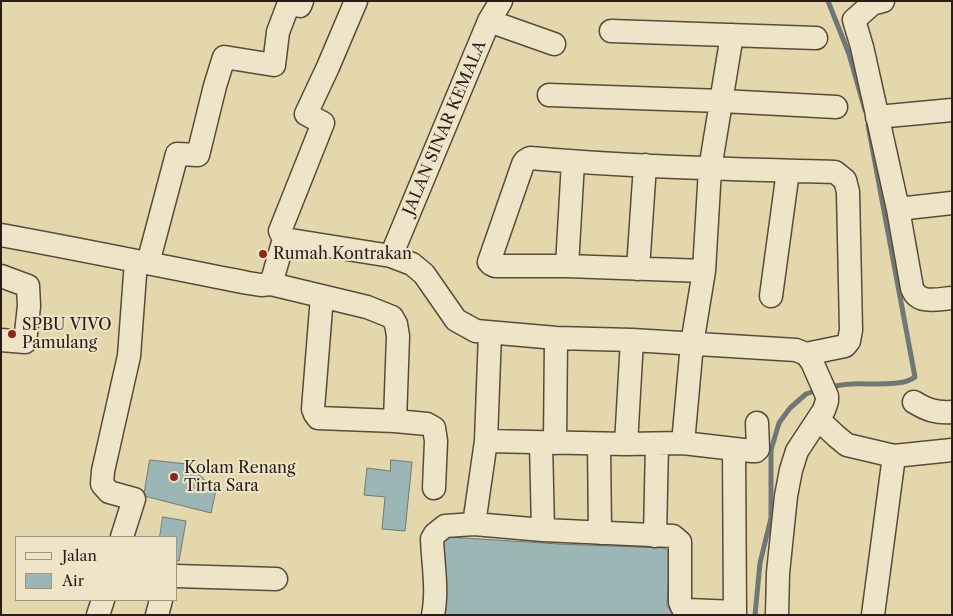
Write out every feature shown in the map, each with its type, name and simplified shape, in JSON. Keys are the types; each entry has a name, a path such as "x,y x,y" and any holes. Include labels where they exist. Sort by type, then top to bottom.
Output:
{"street":[{"path":"122,536 134,499 109,492 102,484 103,471 128,356 142,262 177,154 198,155 224,57 274,65 278,32 289,3 300,6 302,1"},
{"path":"271,284 284,239 280,231 323,123 306,114 356,1"},
{"name":"JALAN SINAR KEMALA","path":"391,256 489,21 501,1"},
{"path":"883,1 872,4 854,20 862,47 898,209 913,292 924,300 952,298"},
{"path":"489,21 554,44"},
{"path":"611,31 816,38"},
{"path":"684,443 692,344 704,270 710,169 732,35"},
{"path":"550,95 836,107"},
{"path":"877,117 952,110"},
{"path":"704,270 495,266 489,262 522,164 530,158 710,169 835,172 845,180 848,192 851,330 849,341 845,346 806,354"},
{"path":"567,266 573,162"},
{"path":"638,269 645,165"},
{"path":"771,296 788,171"},
{"path":"898,209 952,203"},
{"path":"1,235 248,283 271,284 367,307 392,317 396,324 398,336 395,421"},
{"path":"284,239 391,256 412,264 424,274 456,320 476,331 556,338 632,340 796,350 806,354 812,362 824,389 826,405 797,452 791,470 786,496 778,573 777,615"},
{"path":"1,276 28,286 29,306 24,342 1,340"},
{"path":"322,296 314,414 318,418 395,421 427,424 434,428 436,441 434,488"},
{"path":"474,524 486,441 490,333"},
{"path":"542,530 556,338"},
{"path":"626,444 632,340"},
{"path":"914,402 924,409 952,412"},
{"path":"818,419 847,445 894,456 952,450"},
{"path":"486,441 599,444 684,443 756,451 758,449 758,423"},
{"path":"803,443 836,436"},
{"path":"599,444 600,533"},
{"path":"655,536 656,444"},
{"path":"433,615 435,595 432,539 445,526 474,524 542,530 673,536 680,542 680,602 682,607 688,610 735,613 734,449"},
{"path":"873,615 894,456"},
{"path":"178,576 276,579"},
{"path":"98,615 103,601"},
{"path":"157,615 161,601"}],"water":[{"name":"Kolam Renang Tirta Sara","path":"150,460 187,464 216,490 211,513 144,496"},
{"path":"391,460 412,462 405,531 382,529 385,497 364,495 367,468 390,471"},
{"name":"Kolam Renang Tirta Sara","path":"163,517 186,521 179,561 178,536 160,536"},
{"path":"448,537 664,548 670,552 667,606 675,615 441,615 440,546"}],"waterway":[{"path":"828,1 849,54 865,110"},
{"path":"829,387 849,384 894,383 910,380 915,377 868,125"},
{"path":"755,615 760,563 771,518 771,450 779,423 790,408 806,394 818,390"}],"place":[{"name":"Rumah Kontrakan","path":"263,254"},
{"name":"SPBU VIVO Pamulang","path":"12,334"},
{"name":"Kolam Renang Tirta Sara","path":"174,477"}]}
